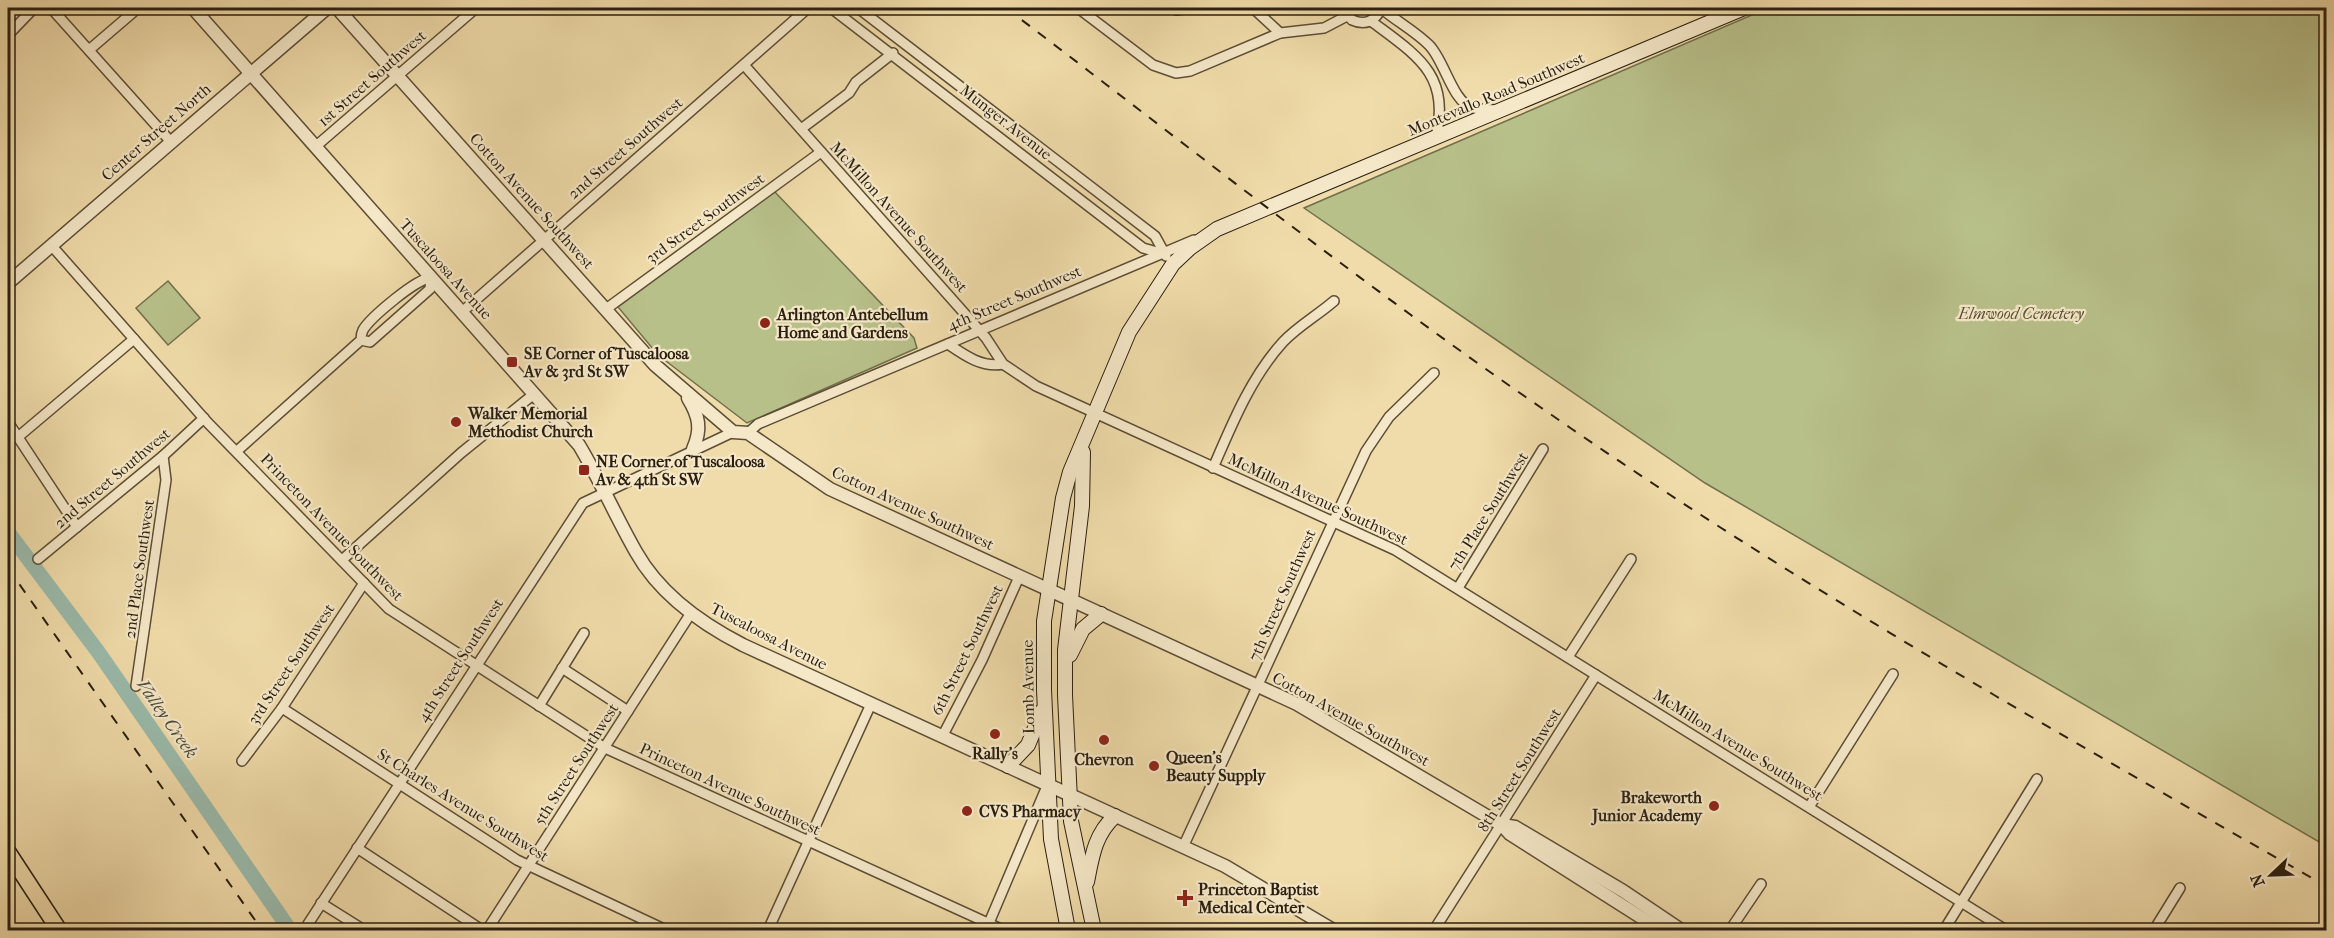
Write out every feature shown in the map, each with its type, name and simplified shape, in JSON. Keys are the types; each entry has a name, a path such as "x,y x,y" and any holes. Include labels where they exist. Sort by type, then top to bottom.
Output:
{"main road":[{"name":"Montevallo Road Southwest","path":"1217,229 1744,8"},
{"name":"Lomb Avenue","path":"1068,930 1051,838 1044,703 1044,621 1047,589 1063,498 1070,472 1097,413 1111,369 1169,259 1190,248 1217,229"},
{"name":"Lomb Avenue","path":"1083,447 1082,506 1065,668 1069,795 1094,930"},
{"path":"1065,668 1076,639 1089,621 1101,614"},
{"path":"1008,766 1028,746 1044,703"},
{"path":"1086,890 1097,838 1101,829 1115,816"},
{"path":"8,852 59,930"},
{"path":"1058,930 1059,882"}],"street":[{"path":"8,35 34,8"},
{"path":"51,8 171,142"},
{"path":"89,50 138,8"},
{"name":"Tuscaloosa Avenue","path":"193,8 579,445 606,490 639,556 691,613 741,644 1225,866 1333,930"},
{"name":"Center Street North","path":"8,283 327,8"},
{"name":"Cotton Avenue Southwest","path":"337,8 655,365 733,432"},
{"name":"1st Street Southwest","path":"315,147 476,8"},
{"name":"2nd Street Southwest","path":"462,312 808,8"},
{"name":"Munger Avenue","path":"831,8 893,53 1143,248 1169,259"},
{"name":"Munger Avenue","path":"858,8 1155,236 1169,259"},
{"path":"1078,8 1153,65 1176,73 1190,71 1280,33 1324,28 1345,12 1358,23 1371,21 1381,8 1428,44 1446,69 1456,95 1464,103 1473,108 1501,110"},
{"path":"1172,8 1176,10 1190,8"},
{"path":"1253,8 1280,33"},
{"path":"1371,21 1424,65 1441,102 1436,137"},
{"path":"801,129 849,93 856,82 893,53"},
{"name":"McMillon Avenue Southwest","path":"744,65 977,331 986,338 1003,364 1036,386 1395,550 2006,930"},
{"path":"933,84 942,71"},
{"name":"3rd Street Southwest","path":"606,309 821,152"},
{"path":"1046,171 1054,158"},
{"name":"Princeton Avenue Southwest","path":"51,245 204,418 389,609 604,748 988,927 1003,930"},
{"name":"4th Street Southwest","path":"748,433 758,424 977,331 1169,259"},
{"path":"237,451 361,340 363,331 383,312 417,282 424,278 431,278 430,289 370,342 361,340"},
{"path":"1214,468 1234,421 1271,356 1292,334 1334,301"},
{"path":"18,437 134,339"},
{"path":"948,344 974,361 996,366 1003,364"},
{"name":"7th Street Southwest","path":"1183,846 1333,520 1379,428 1434,373"},
{"path":"681,387 699,421 699,438 693,449"},
{"path":"342,560 461,453 534,394"},
{"name":"2nd Street Southwest","path":"38,559 163,456 204,418"},
{"path":"8,422 77,527"},
{"path":"733,432 748,433"},
{"name":"4th Street Southwest","path":"321,903 583,503 606,490 733,432"},
{"name":"Cotton Avenue Southwest","path":"748,433 830,489 1297,704 1502,825 1510,834 1661,930"},
{"name":"7th Place Southwest","path":"1458,588 1543,449"},
{"name":"2nd Place Southwest","path":"136,686 166,480 163,456"},
{"path":"1568,657 1631,559"},
{"name":"6th Street Southwest","path":"942,736 982,660 1019,577"},
{"name":"3rd Street Southwest","path":"242,761 282,708 364,583"},
{"name":"5th Street Southwest","path":"485,930 691,613"},
{"path":"538,706 584,633"},
{"path":"562,668 628,711"},
{"path":"1809,807 1893,674"},
{"name":"8th Street Southwest","path":"1434,930 1596,675"},
{"path":"768,930 871,704"},
{"name":"St Charles Avenue Southwest","path":"282,708 528,866 666,930"},
{"path":"1944,930 2037,779"},
{"path":"988,927 1047,785"},
{"name":"Cotton Avenue Southwest","path":"1502,825 1515,826 1623,891 1681,930"},
{"path":"357,848 485,930"},
{"path":"1730,930 1761,884"},
{"path":"2154,930 2180,888"},
{"path":"308,924 321,903 364,930"}],"green space":[{"name":"Elmwood Cemetery","path":"1768,8 2326,8 2326,846 1705,483 1304,208"},
{"name":"Arlington Antebellum Home and Gardens","path":"774,191 914,338 917,348 747,423 658,355 618,307"},
{"path":"168,281 200,318 168,345 136,308"}],"waterway":[{"name":"Valley Creek","path":"8,532 99,653 290,930"}],"railway":[{"path":"1006,8 1406,312 1638,474 1831,597 1929,656 2326,886"},
{"path":"8,568 262,930"}],"place":[{"name":"Arlington Antebellum Home and Gardens","path":"765,323"},
{"name":"SE Corner of Tuscaloosa Av & 3rd St SW","path":"512,362"},
{"name":"Walker Memorial Methodist Church","path":"456,422"},
{"name":"NE Corner of Tuscaloosa Av & 4th St SW","path":"584,470"},
{"name":"Rally's","path":"995,734"},
{"name":"Chevron","path":"1104,740"},
{"name":"Queen's Beauty Supply","path":"1154,766"},
{"name":"Brakeworth Junior Academy","path":"1714,806"},
{"name":"CVS Pharmacy","path":"967,811"},
{"name":"Princeton Baptist Medical Center","path":"1185,898"}]}
